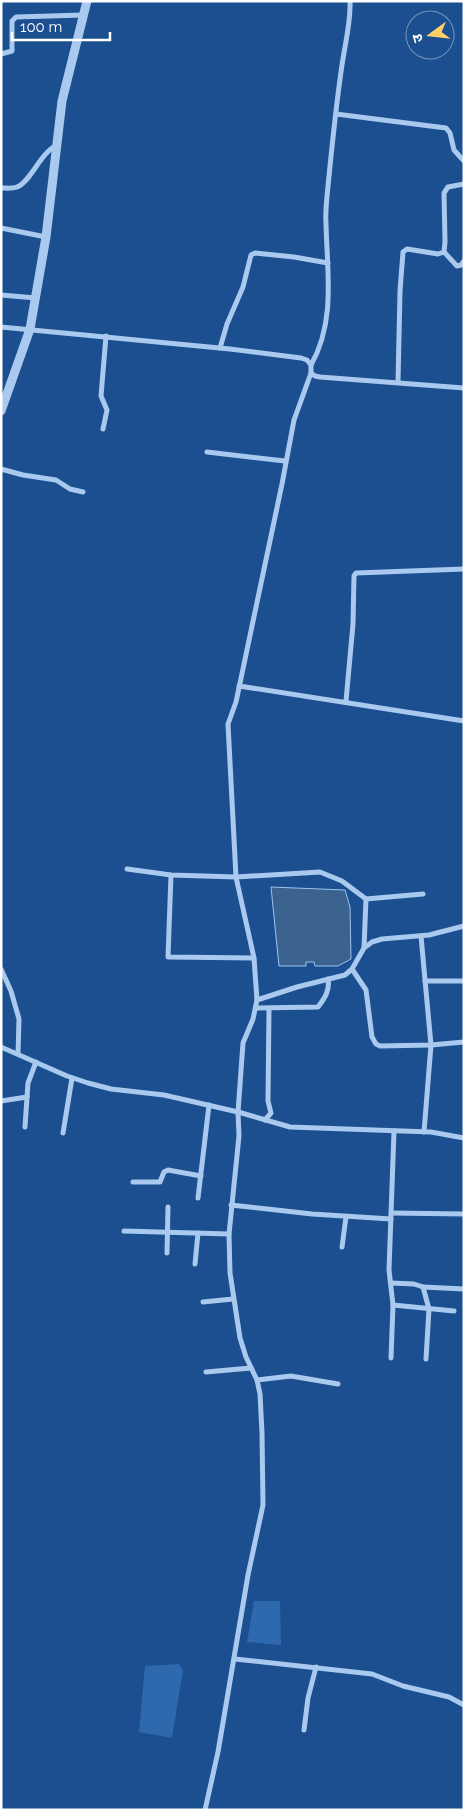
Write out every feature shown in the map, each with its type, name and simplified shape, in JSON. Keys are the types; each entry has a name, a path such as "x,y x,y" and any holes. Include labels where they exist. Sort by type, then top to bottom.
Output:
{"street":[{"path":"1,411 30,329 46,238 63,95 86,1"},
{"path":"205,1810 218,1752 247,1584 263,1505 260,1394 257,1380 240,1338 230,1273 229,1234 239,1136 238,1112 243,1043 249,1031 257,1000 254,958 236,878 228,724 236,702 298,406 311,373 311,365 320,349 329,303 326,221 336,114 347,30 351,15 350,1"},
{"path":"1,54 12,50 13,18 83,16"},
{"path":"336,114 446,128 450,133 454,150 464,161"},
{"path":"1,188 13,188 21,185 46,152 57,145"},
{"path":"464,184 448,187 444,193 444,252 457,266 461,265 464,261"},
{"path":"1,228 46,238"},
{"path":"398,382 403,252 407,249 438,254 444,252"},
{"path":"220,348 227,324 243,287 251,255 255,253 294,257 328,263"},
{"path":"1,295 36,298"},
{"path":"1,327 220,348 301,358 307,360 311,365"},
{"path":"104,429 107,410 101,396 106,336"},
{"path":"311,373 320,377 464,388"},
{"path":"207,452 286,461"},
{"path":"1,469 22,475 56,480 70,489 83,492"},
{"path":"346,701 353,624 354,576 356,573 464,569"},
{"path":"239,686 303,697 346,701 464,721"},
{"path":"127,869 172,875 236,878 320,872 342,880 366,899 423,894"},
{"path":"172,875 168,957 254,958"},
{"path":"364,948 366,899"},
{"path":"257,1000 345,975 352,969 364,948 372,942 382,939 421,936 464,926"},
{"path":"421,936 430,1045 424,1132"},
{"path":"1,969 11,991 19,1019 18,1054"},
{"path":"352,969 366,990 372,1037 376,1044 380,1046 430,1045 464,1042"},
{"path":"256,1008 318,1007 328,992 328,979"},
{"path":"425,981 464,981"},
{"path":"265,1120 271,1113 268,1101 268,1009"},
{"path":"1,1047 72,1078 111,1089 164,1095 300,1128 424,1132 464,1138"},
{"path":"25,1127 28,1083 36,1062"},
{"path":"63,1133 72,1078"},
{"path":"1,1101 26,1097"},
{"path":"198,1198 209,1106"},
{"path":"391,1358 393,1305 389,1270 394,1131"},
{"path":"133,1182 160,1182 164,1172 168,1170 200,1176"},
{"path":"231,1205 346,1217 464,1214"},
{"path":"167,1253 168,1207"},
{"path":"342,1247 346,1217"},
{"path":"124,1231 229,1234"},
{"path":"194,1264 198,1233"},
{"path":"391,1283 464,1289"},
{"path":"424,1287 429,1309 426,1359"},
{"path":"203,1302 233,1299"},
{"path":"393,1305 454,1311"},
{"path":"206,1372 251,1368"},
{"path":"257,1380 291,1376 338,1384"},
{"path":"235,1658 372,1674 403,1686 449,1697 464,1705"},
{"path":"304,1730 308,1698 316,1667"}],"shaded area":[{"path":"271,887 345,890 350,907 351,959 338,966 315,966 314,962 306,962 306,966 279,966"},
{"path":"254,1601 280,1601 281,1645 247,1642"},
{"path":"179,1664 183,1670 172,1738 139,1732 145,1666"}]}
